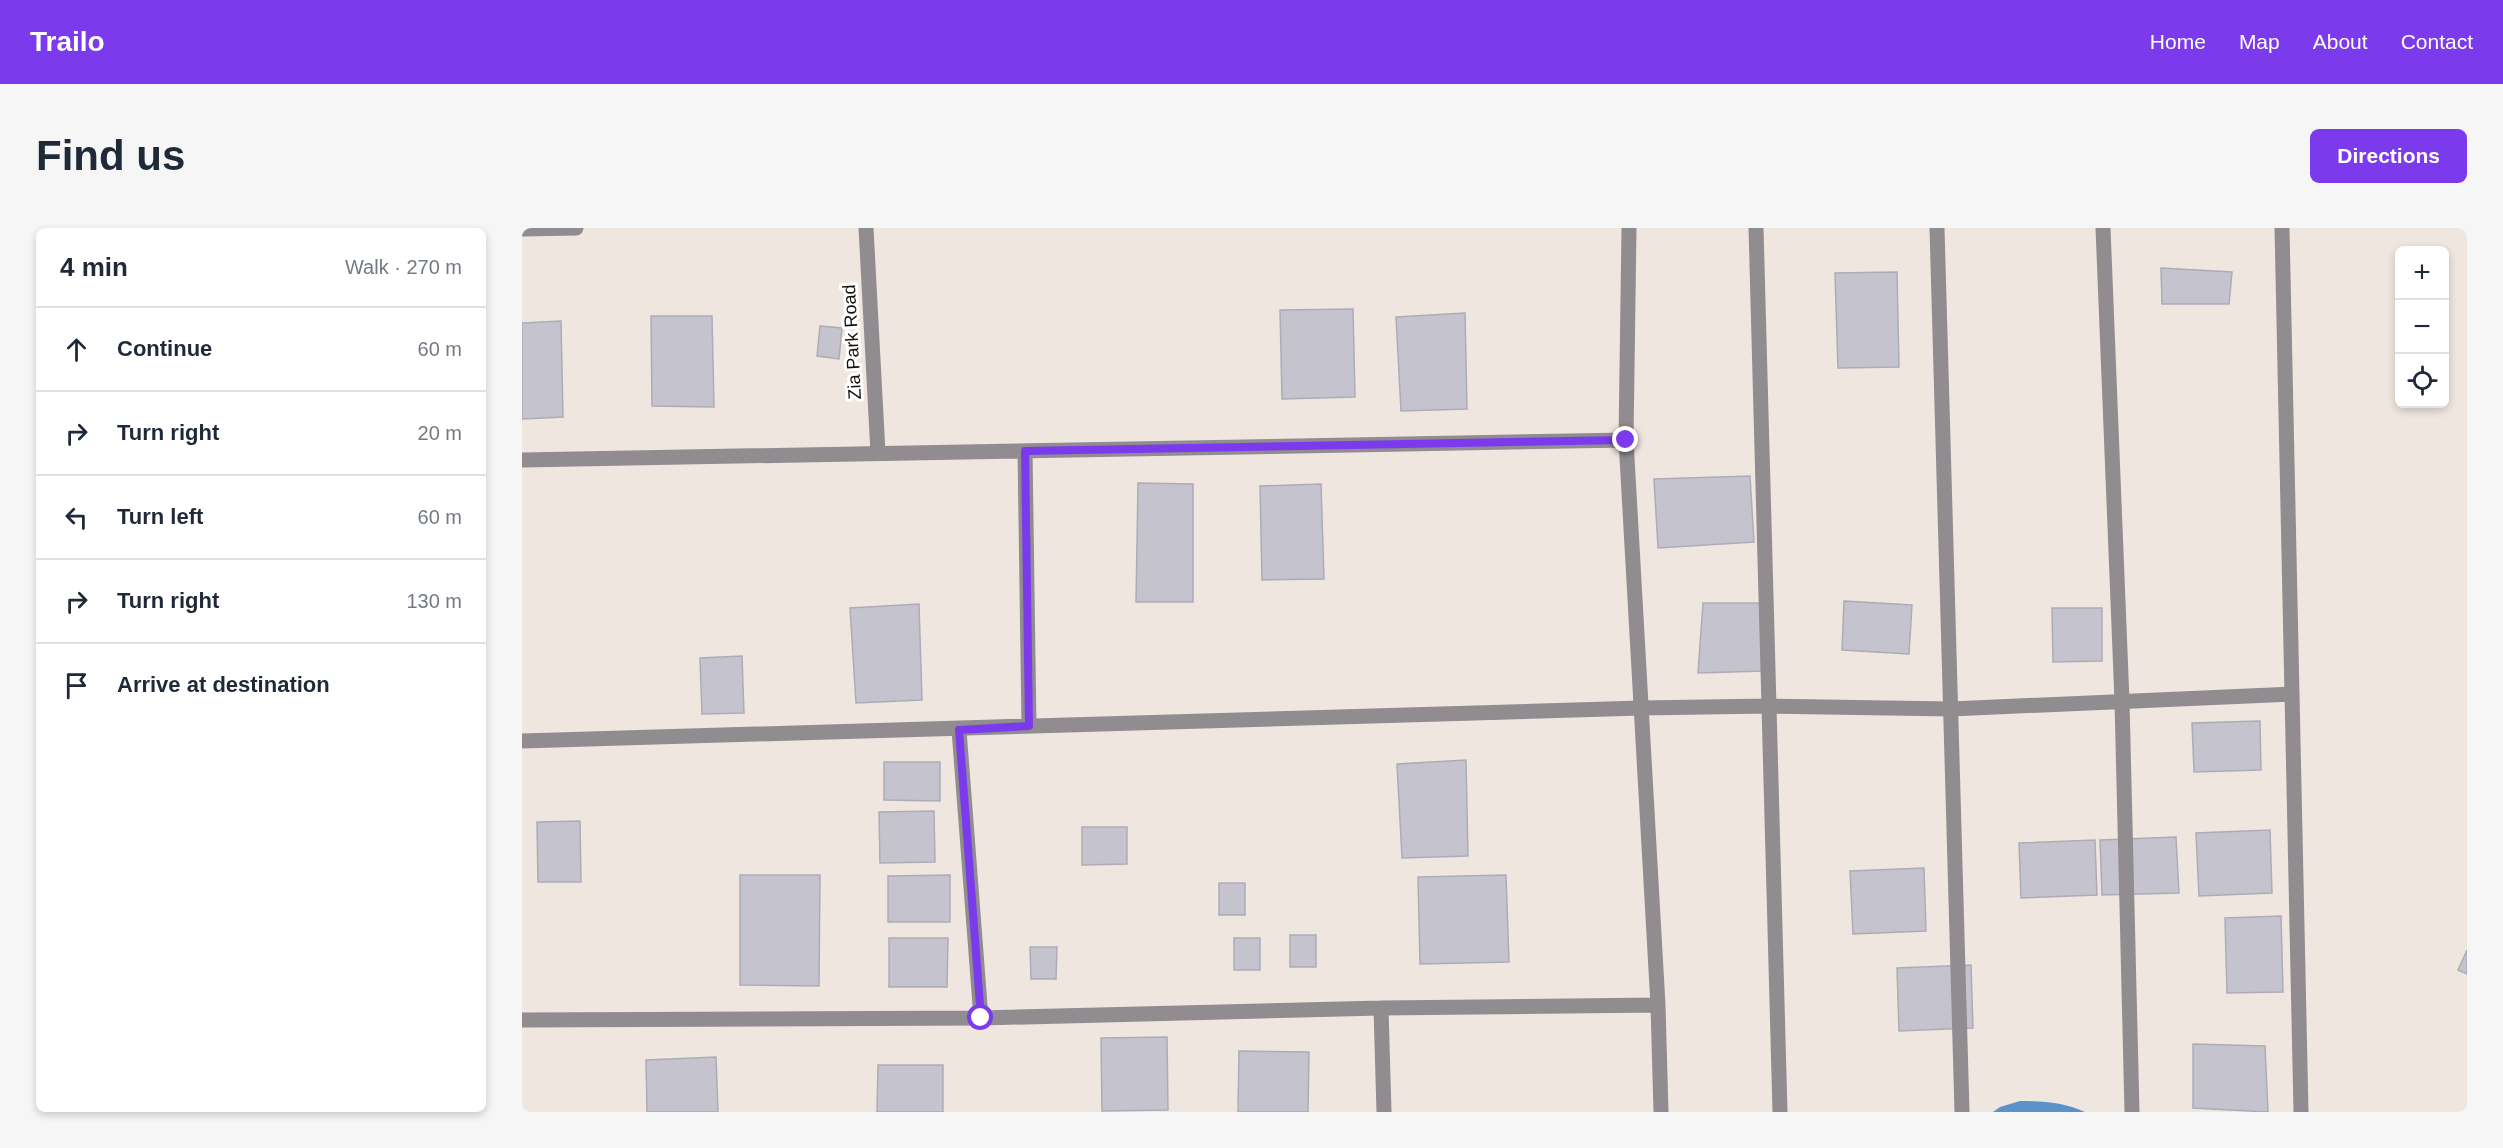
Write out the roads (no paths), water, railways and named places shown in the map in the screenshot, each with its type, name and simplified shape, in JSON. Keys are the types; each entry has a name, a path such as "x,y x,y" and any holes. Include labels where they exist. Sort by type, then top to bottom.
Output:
{"street":[{"path":"522,229 576,228"},
{"name":"Zia Park Road","path":"866,228 878,453"},
{"path":"1629,228 1626,440 1658,1005 1661,1112"},
{"path":"1756,228 1780,1112"},
{"path":"1937,228 1962,1112"},
{"path":"2103,228 2122,701 2132,1112"},
{"path":"2282,228 2301,1112"},
{"path":"522,460 1626,440"},
{"path":"1025,451 1029,726"},
{"path":"522,741 959,730 1641,708 1769,706 1951,709 2292,694"},
{"path":"959,730 981,1018"},
{"path":"522,1020 981,1018 1381,1008 1658,1005"},
{"path":"1381,1008 1384,1112"}],"water":[{"path":"2020,1101 2053,1103 2085,1112 1993,1112 2000,1107"}]}
